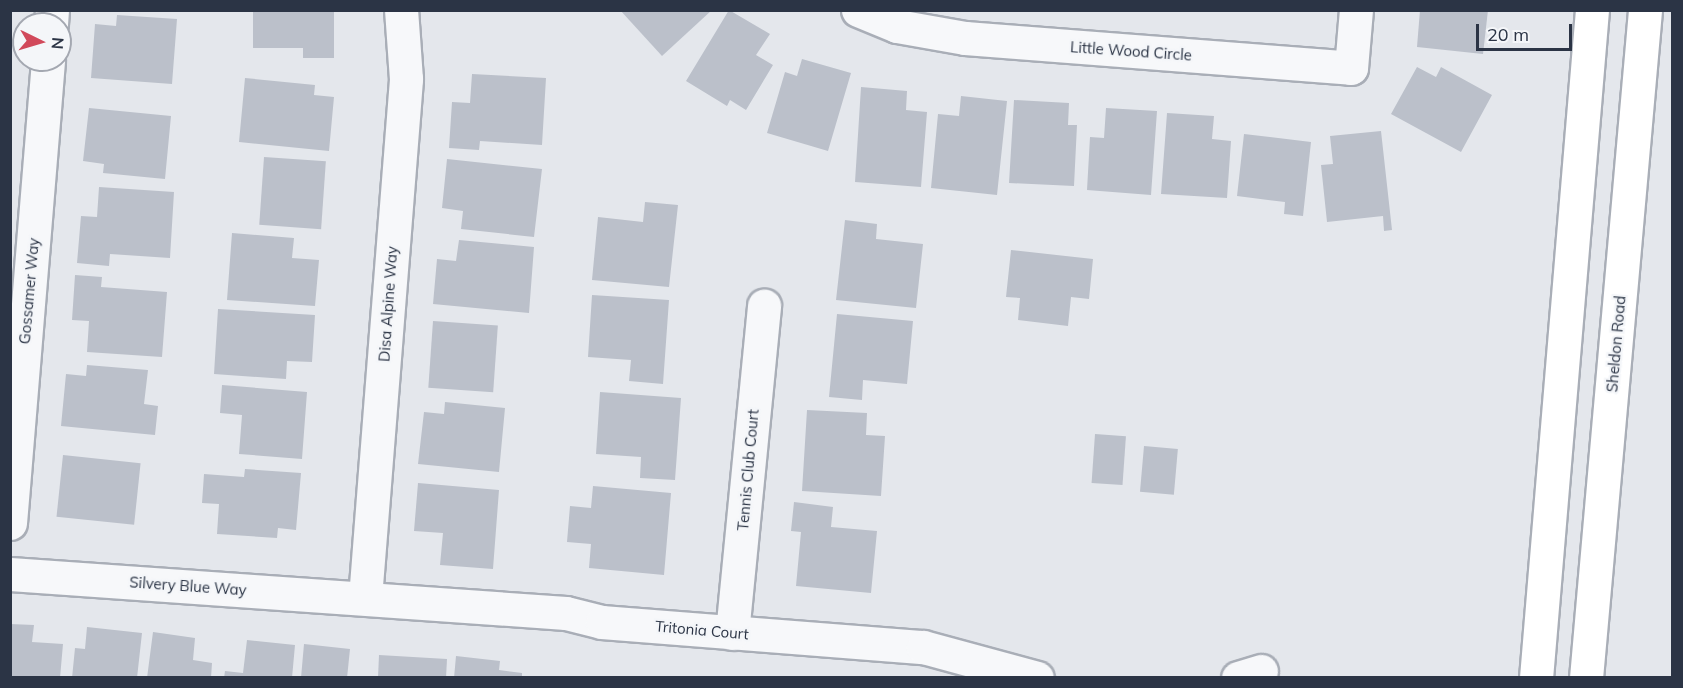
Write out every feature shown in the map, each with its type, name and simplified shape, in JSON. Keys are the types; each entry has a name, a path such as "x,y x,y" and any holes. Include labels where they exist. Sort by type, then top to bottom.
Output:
{"main road":[{"path":"1536,678 1592,10"},
{"name":"Sheldon Road","path":"1586,678 1645,10"}],"street":[{"name":"Disa Alpine Way","path":"365,597 406,79 401,10"},
{"name":"Little Wood Circle","path":"858,10 897,26 965,39 1351,68 1356,10"},
{"name":"Gossamer Way","path":"10,523 47,72"},
{"name":"Tennis Club Court","path":"732,633 764,306"},
{"name":"Silvery Blue Way","path":"10,574 365,597"},
{"name":"Tritonia Court","path":"365,597 566,613 602,622 923,647 1037,678"}],"building":[{"path":"253,10 334,10 334,58 303,58 303,48 253,48"},
{"path":"620,10 712,10 662,56"},
{"path":"729,10 770,34 756,55 773,65 746,110 730,100 727,106 686,81"},
{"path":"1420,10 1488,10 1483,54 1417,47"},
{"path":"117,15 177,19 172,84 91,78 95,24 116,26"},
{"path":"802,59 851,73 828,151 767,133 785,72 797,76"},
{"path":"1417,67 1436,77 1441,67 1492,95 1461,152 1391,114"},
{"path":"472,74 546,78 542,145 480,141 479,150 449,148 452,102 470,103"},
{"path":"245,78 315,85 314,95 334,97 329,151 239,142"},
{"path":"861,87 907,91 906,110 927,112 921,187 855,182"},
{"path":"961,96 1007,101 997,195 931,188 938,114 959,116"},
{"path":"1014,100 1069,103 1068,125 1077,125 1074,186 1009,183"},
{"path":"89,108 171,116 165,179 103,173 104,164 83,161"},
{"path":"1106,108 1157,111 1151,195 1087,190 1090,137 1104,138"},
{"path":"1167,113 1214,116 1212,139 1231,141 1227,198 1161,194"},
{"path":"1381,131 1392,230 1384,231 1383,216 1327,222 1321,165 1333,164 1330,136"},
{"path":"1244,134 1311,142 1303,216 1284,214 1285,202 1237,196"},
{"path":"264,157 326,161 321,229 259,225"},
{"path":"447,159 542,169 534,237 461,229 463,211 442,208"},
{"path":"99,187 174,192 170,258 110,254 109,266 77,263 81,216 97,217"},
{"path":"645,202 678,205 669,287 592,280 598,217 643,222"},
{"path":"845,220 877,224 876,239 923,244 916,308 836,300"},
{"path":"232,233 294,238 292,258 319,260 315,306 227,300"},
{"path":"459,240 534,247 529,313 433,304 437,259 456,261"},
{"path":"1011,250 1093,259 1089,299 1071,297 1068,326 1018,320 1020,298 1006,297"},
{"path":"75,275 102,277 101,287 167,292 162,357 87,352 89,321 72,320"},
{"path":"592,295 669,300 663,384 629,381 631,360 588,357"},
{"path":"218,309 315,315 312,362 287,361 286,379 214,374"},
{"path":"837,314 913,321 907,384 863,380 862,400 829,397"},
{"path":"433,321 498,326 493,392 428,388"},
{"path":"87,365 148,370 144,404 158,406 155,435 61,426 66,374 86,376"},
{"path":"222,385 307,392 302,459 239,454 242,415 220,413"},
{"path":"600,392 681,398 675,480 640,478 641,457 596,454"},
{"path":"445,402 505,408 499,472 418,464 424,412 444,414"},
{"path":"807,410 867,413 866,435 885,436 881,496 802,491"},
{"path":"1095,434 1126,436 1123,485 1092,483"},
{"path":"1144,446 1178,449 1174,495 1140,492"},
{"path":"63,455 141,463 134,525 57,517"},
{"path":"245,469 301,473 296,530 278,528 277,538 217,534 219,504 202,503 204,474 244,477"},
{"path":"418,483 499,490 493,569 440,565 443,533 414,531"},
{"path":"593,486 671,493 664,575 589,568 591,544 567,542 570,506 591,508"},
{"path":"794,502 833,507 831,527 877,531 871,593 796,586 801,532 791,531"},
{"path":"10,624 34,625 32,642 63,644 60,678 10,678"},
{"path":"87,627 142,633 137,678 72,678 75,648 85,649"},
{"path":"153,632 195,638 193,660 212,663 211,678 147,678"},
{"path":"247,640 295,645 292,678 224,678 225,671 243,673"},
{"path":"304,644 350,649 347,678 301,678"},
{"path":"379,655 447,659 446,678 378,678"},
{"path":"456,656 500,661 499,670 522,673 522,678 454,678"}]}
